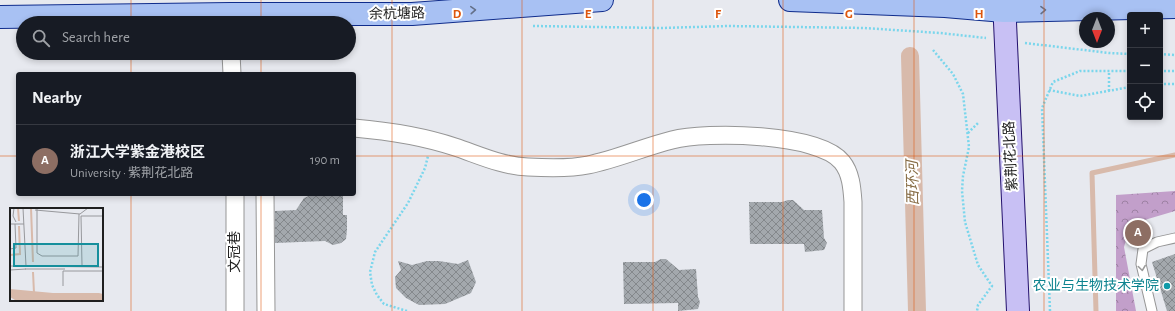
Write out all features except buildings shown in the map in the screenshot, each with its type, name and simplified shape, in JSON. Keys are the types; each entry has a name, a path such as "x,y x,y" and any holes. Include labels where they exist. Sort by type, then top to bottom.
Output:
{"main road":[{"name":"余杭塘路","path":"339,16 412,14 602,0"},
{"path":"790,0 944,6 1004,5 1175,7"},
{"name":"紫荆花北路","path":"1004,5 1018,311"},
{"name":"余杭塘路","path":"0,17 16,17"}],"street":[{"path":"231,60 232,72"},
{"path":"356,128 390,131 432,140 488,160 526,167 559,168 586,166 620,157 673,139 716,134 751,136 813,145 831,153 842,161 852,185 853,311"},
{"name":"文冠巷","path":"235,196 235,311"},
{"path":"265,196 266,311"}],"lane":[{"path":"1152,311 1141,264 1144,249 1156,242 1175,238"}],"path":[{"path":"530,26 662,28 728,26 864,28 940,32 1109,53 1127,54"},
{"path":"933,50 953,74 963,94 969,147 963,176 962,191 965,222 978,265 992,286 978,304 977,311"},
{"path":"1163,54 1175,55"},
{"path":"1050,311 1042,108 1052,82 1080,71 1127,71"},
{"path":"1109,71 1109,91"},
{"path":"1163,71 1175,71"},
{"path":"1163,84 1175,84"},
{"path":"1049,90 1080,96 1127,88"},
{"path":"968,134 979,122"},
{"path":"407,311 384,304 372,285 370,272 375,252 408,203 425,168 432,140"}],"green space":[{"path":"1175,191 1175,211 1131,224 1124,247 1136,311 1116,311 1116,195"}],"waterway":[{"name":"西环河","path":"910,56 917,311"},
{"path":"1096,311 1092,173 1175,155"}],"place":[{"name":"浙江大学紫金港校区","path":"1138,233"},
{"name":"农业与生物技术学院","path":"1167,286"}]}
